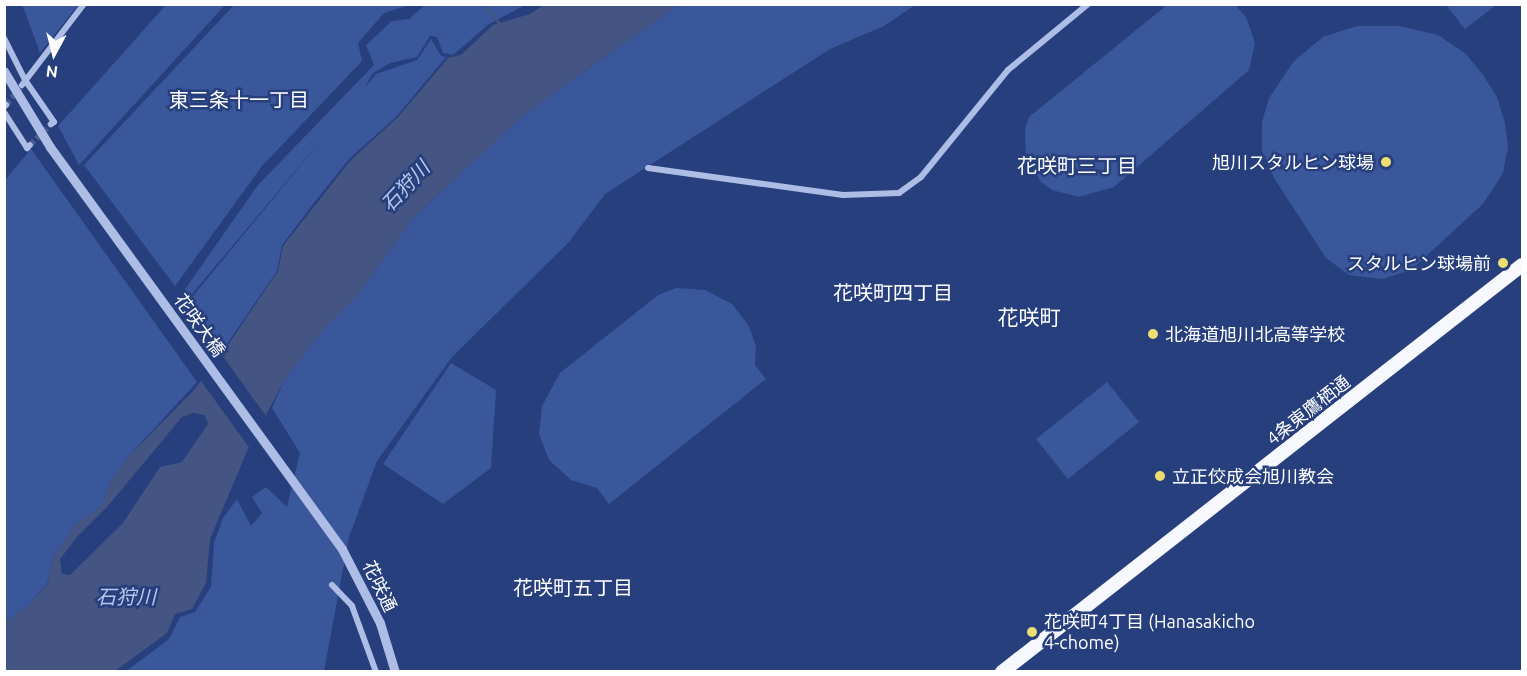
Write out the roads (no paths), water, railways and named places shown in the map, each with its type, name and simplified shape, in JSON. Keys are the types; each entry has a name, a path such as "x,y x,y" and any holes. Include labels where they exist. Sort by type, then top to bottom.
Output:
{"highway":[{"name":"4条東鷹栖通","path":"1002,672 1522,265"}],"street":[{"path":"23,82 84,4"},
{"path":"648,168 843,195 899,193 921,177 1008,70 1088,4"},
{"path":"4,38 23,82 54,122 51,124"},
{"name":"花咲大橋","path":"4,71 50,147 323,522"},
{"path":"5,108 27,148 30,145"},
{"name":"花咲通","path":"323,522 360,579 380,623 396,672"},
{"path":"332,585 352,606 375,672"}],"water":[{"name":"石狩川","path":"544,5 678,5 525,114 414,217 356,297 323,330 284,381 248,449 210,539 206,583 192,609 175,614 167,633 115,671 5,671 4,622 28,606 48,583 53,557 75,525 102,505 110,482 128,457 194,390 226,348 278,271 283,246 350,161 398,117 448,58 461,55 493,25 530,14","holes":["193,413 205,415 208,424 182,462 160,467 123,523 70,575 62,574 60,559 182,417"]}],"waterway":[{"path":"483,4 499,23"}],"tunnel":[{"path":"6,105 22,85"},
{"path":"30,145 51,124"}],"place":[{"name":"旭川スタルヒン球場","path":"1386,162"},
{"name":"スタルヒン球場前","path":"1503,263"},
{"name":"北海道旭川北高等学校","path":"1153,334"},
{"name":"立正佼成会旭川教会","path":"1160,476"},
{"name":"花咲町4丁目 (Hanasakicho 4-chome)","path":"1032,632"}],"district":[{"name":"東三条十一丁目","path":"239,99"},
{"name":"花咲町三丁目","path":"1077,165"},
{"name":"花咲町四丁目","path":"893,292"},
{"name":"花咲町","path":"1029,317"},
{"name":"花咲町五丁目","path":"573,587"}]}
